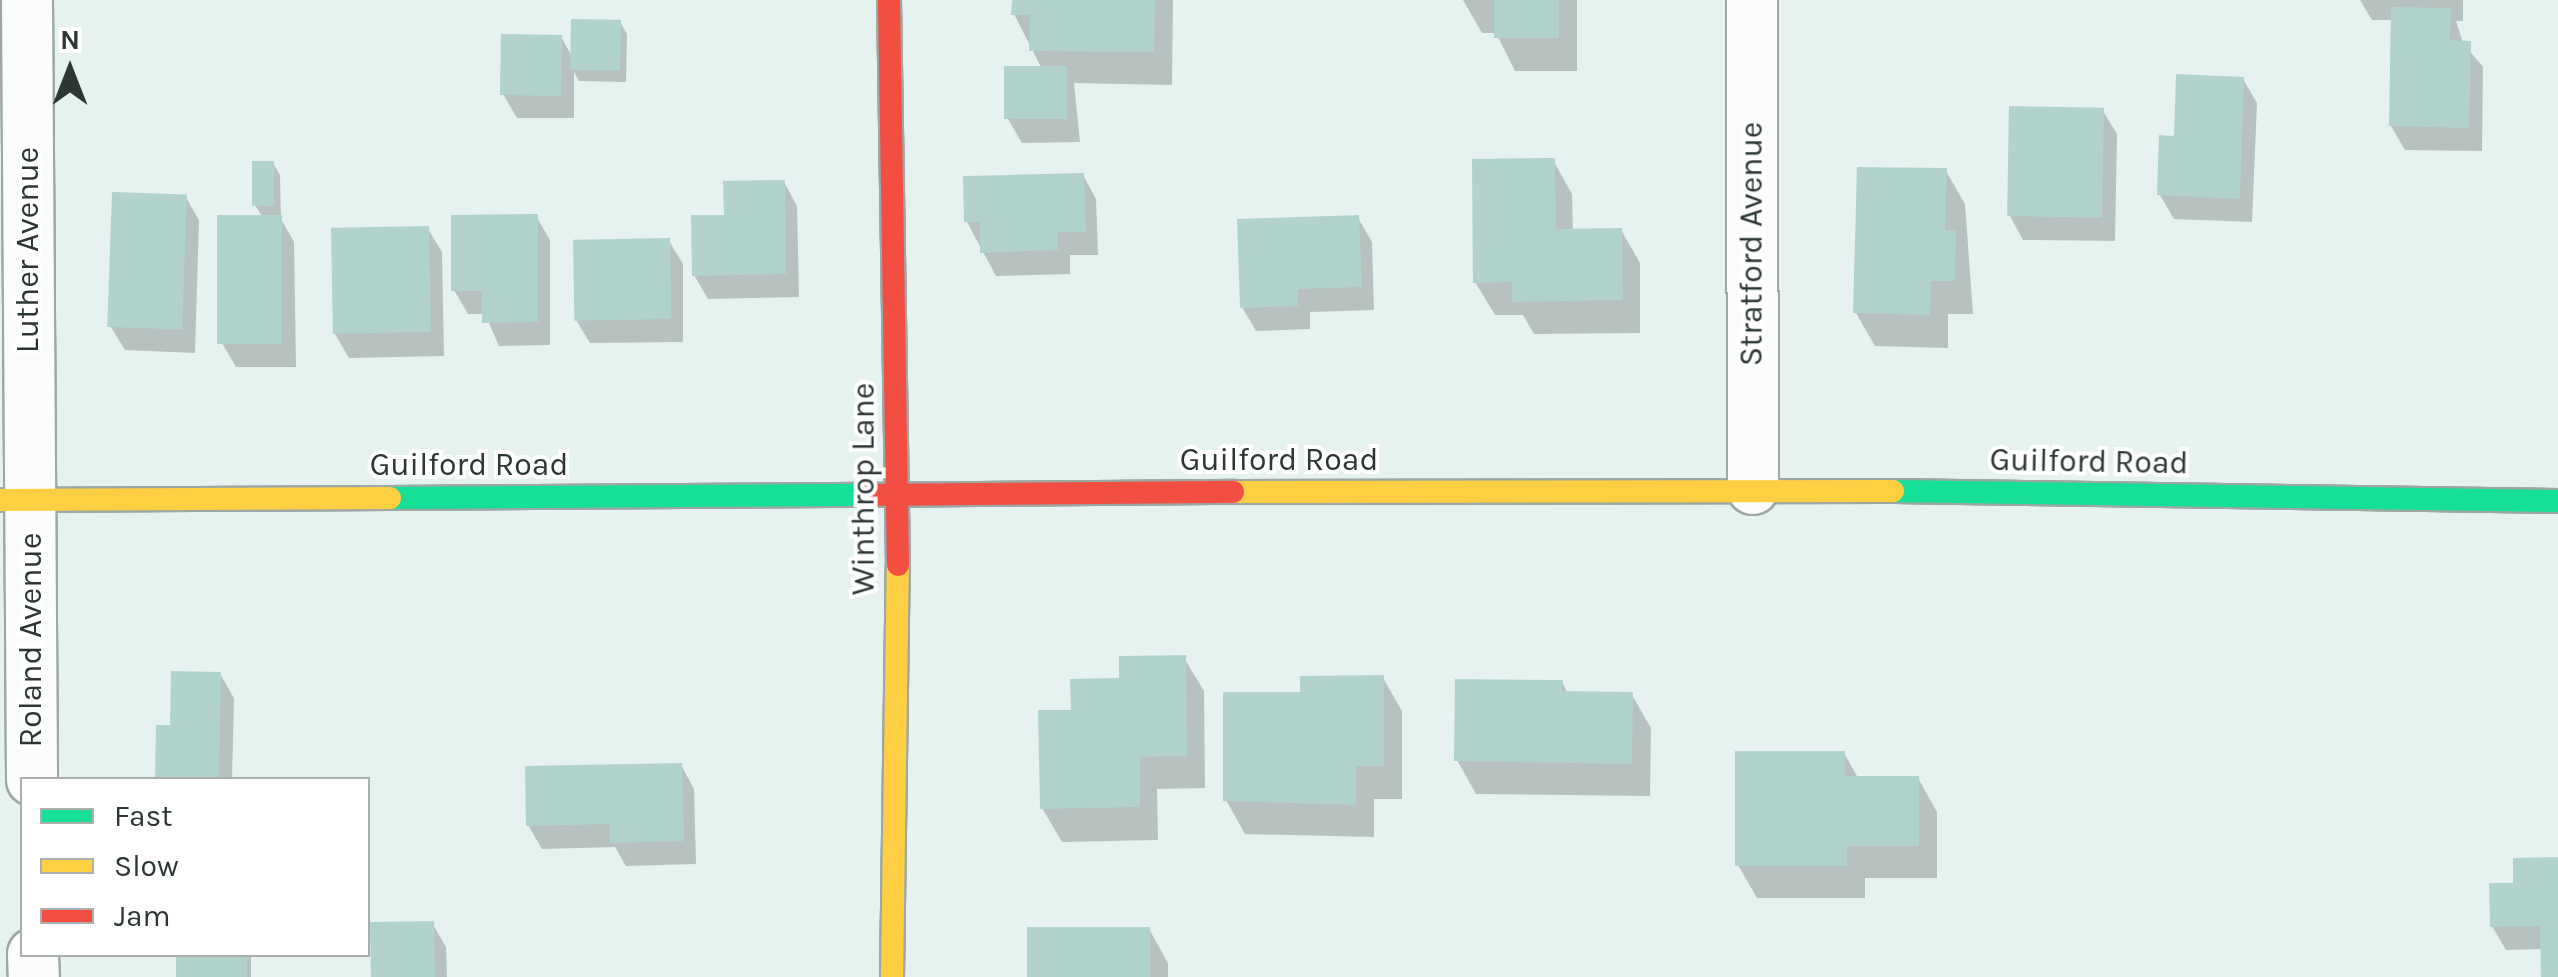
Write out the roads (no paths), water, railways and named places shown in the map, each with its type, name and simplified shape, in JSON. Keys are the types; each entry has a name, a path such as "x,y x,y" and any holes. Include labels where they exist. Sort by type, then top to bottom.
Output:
{"street":[{"name":"Luther Avenue","path":"15,500 27,0"},
{"name":"Winthrop Lane","path":"889,0 898,495 892,977"},
{"name":"Stratford Avenue","path":"1752,0 1753,489"},
{"name":"Guilford Road","path":"15,500 1753,489 2558,501"},
{"name":"Roland Avenue","path":"15,500 32,777"}]}
